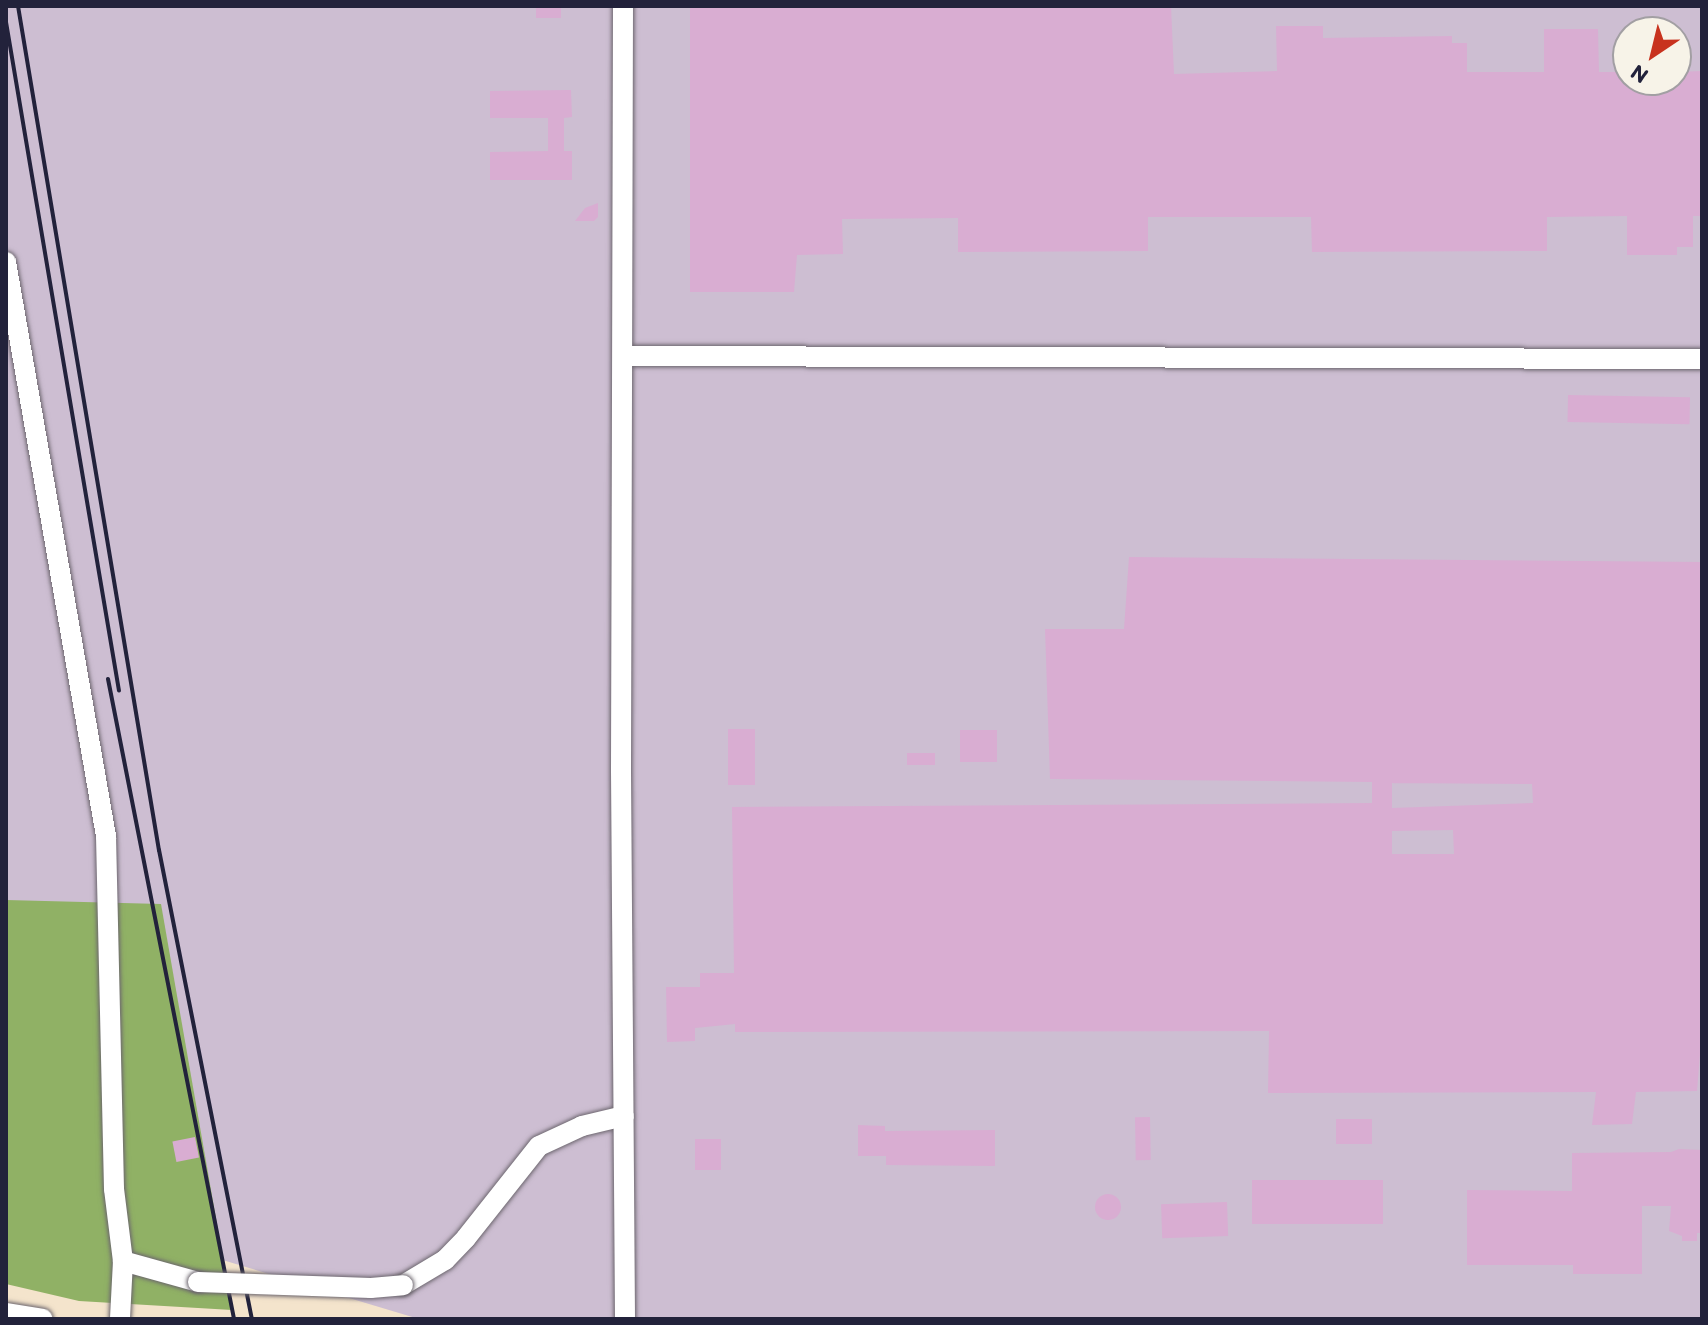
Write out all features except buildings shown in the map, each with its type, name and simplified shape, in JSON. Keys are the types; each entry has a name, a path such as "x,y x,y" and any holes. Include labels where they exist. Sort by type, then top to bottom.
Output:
{"street":[{"path":"623,6 625,356 621,771 625,1319"},
{"path":"6,262 106,836 114,1189 123,1261 120,1319"},
{"path":"625,356 1316,361 1702,359"},
{"path":"123,1261 198,1282 339,1288 403,1285 424,1275 455,1249 539,1146 582,1126 624,1116"},
{"path":"6,1313 43,1319"}],"shaded area":[{"path":"6,6 1702,6 1702,1319 419,1319 189,1250 6,915"}],"green space":[{"path":"6,900 161,904 232,1310 79,1301 6,1284"}],"railway":[{"path":"18,6 159,850 252,1319"},
{"path":"6,22 119,691"},
{"path":"108,679 234,1319"}]}
